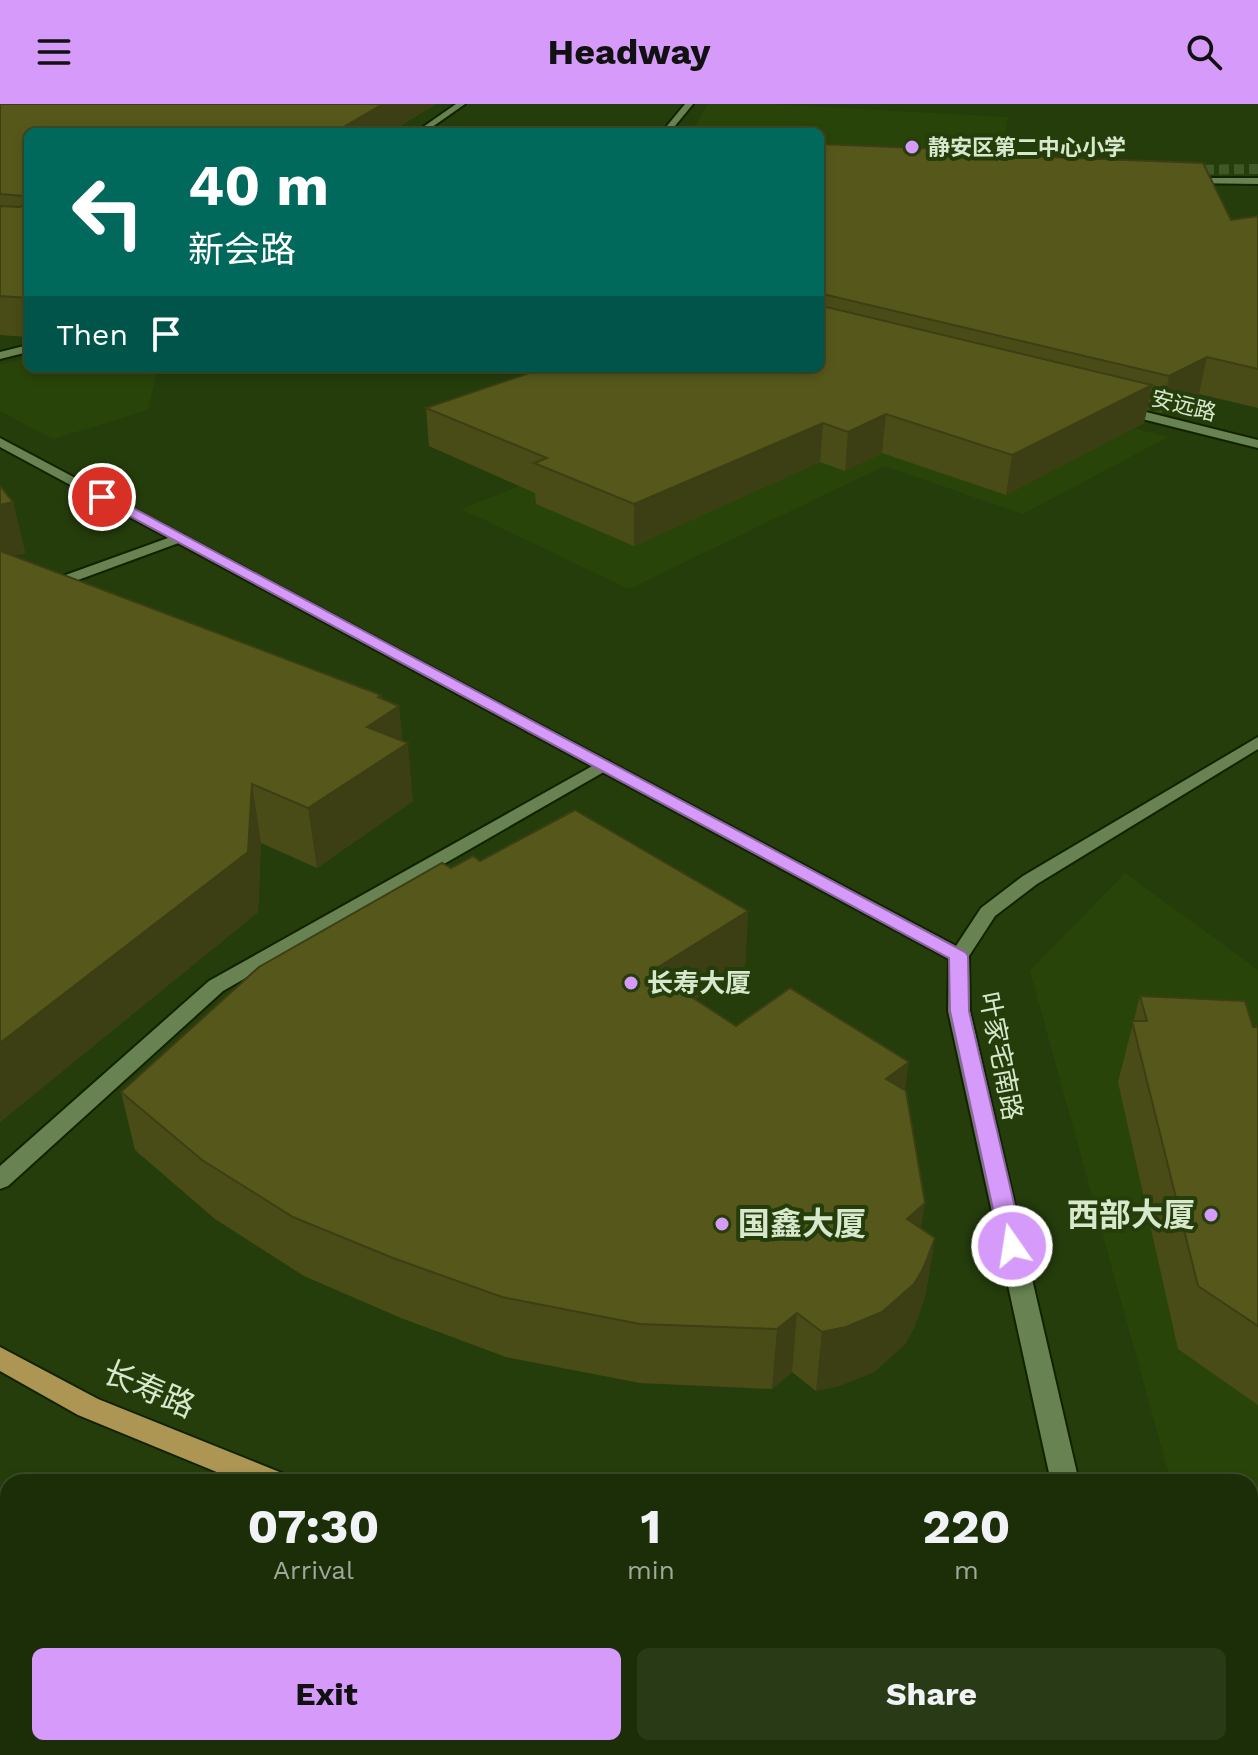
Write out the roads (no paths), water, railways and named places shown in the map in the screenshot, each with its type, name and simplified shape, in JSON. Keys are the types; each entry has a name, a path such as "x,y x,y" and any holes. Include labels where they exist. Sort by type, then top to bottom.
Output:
{"main road":[{"name":"长寿路","path":"0,1358 88,1407 252,1474"}],"street":[{"path":"426,128 461,104"},
{"path":"669,128 689,104"},
{"path":"1176,180 1258,181"},
{"path":"0,356 24,349"},
{"name":"安远路","path":"1109,407 1258,444"},
{"path":"0,442 959,956 988,912 1030,880 1258,742"},
{"path":"0,598 43,588 179,538"},
{"path":"0,1180 216,986 603,765"},
{"name":"叶家宅南路","path":"959,956 959,1011 1063,1474"}],"tunnel":[{"path":"1174,170 1258,169"}],"place":[{"name":"静安区第二中心小学","path":"912,147"},
{"name":"长寿大厦","path":"631,983"},
{"name":"西部大厦","path":"1211,1215"},
{"name":"国鑫大厦","path":"722,1224"}]}
